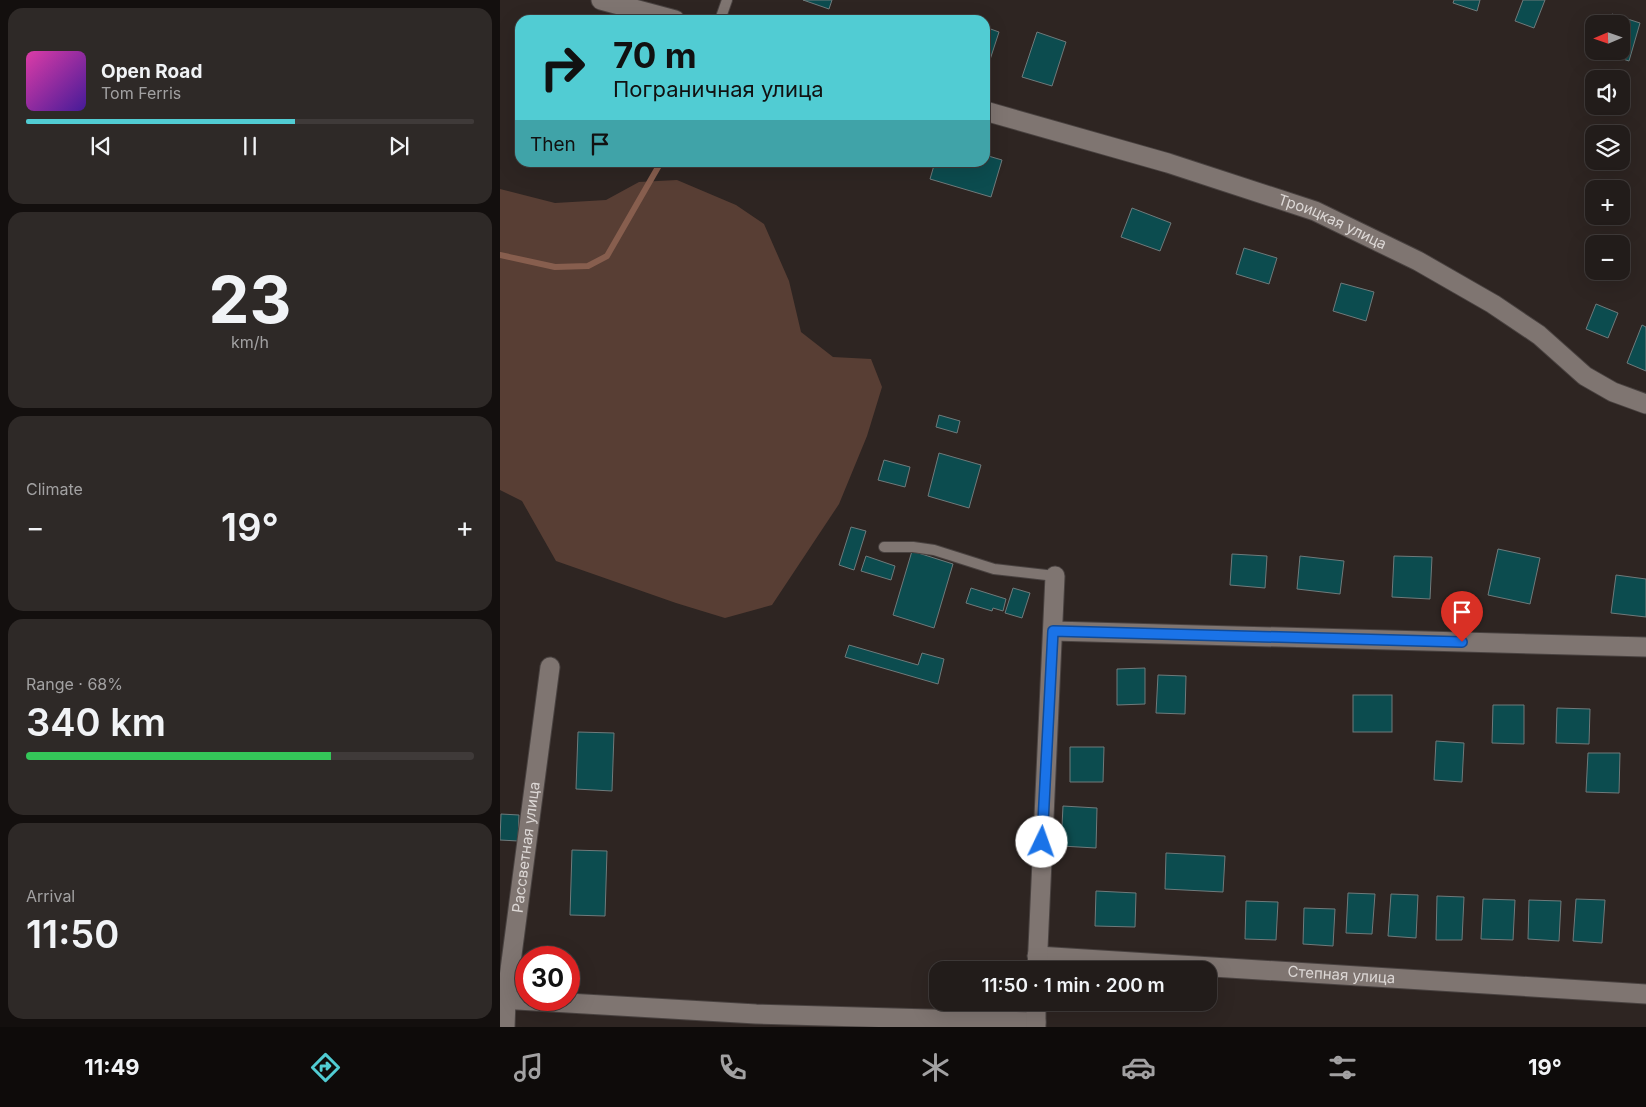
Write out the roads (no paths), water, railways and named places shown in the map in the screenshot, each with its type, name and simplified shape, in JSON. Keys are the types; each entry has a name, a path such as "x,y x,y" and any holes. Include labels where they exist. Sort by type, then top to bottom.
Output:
{"street":[{"path":"601,0 656,15"},
{"name":"Троицкая улица","path":"990,112 1168,163 1315,211 1418,261 1485,299 1539,335 1584,376 1613,392 1646,404"},
{"path":"1037,961 1055,576"},
{"path":"1053,631 1646,647"},
{"name":"Рассветная улица","path":"505,1027 503,999 550,667"},
{"name":"Степная улица","path":"1217,972 1646,994"},
{"path":"503,999 755,1020 1036,1025 1036,1011"}],"lane":[{"path":"722,15 727,0"},
{"path":"884,547 913,547 934,550 994,569 1055,576"}],"waterway":[{"path":"500,255 555,267 588,266 607,256 658,167"}]}
